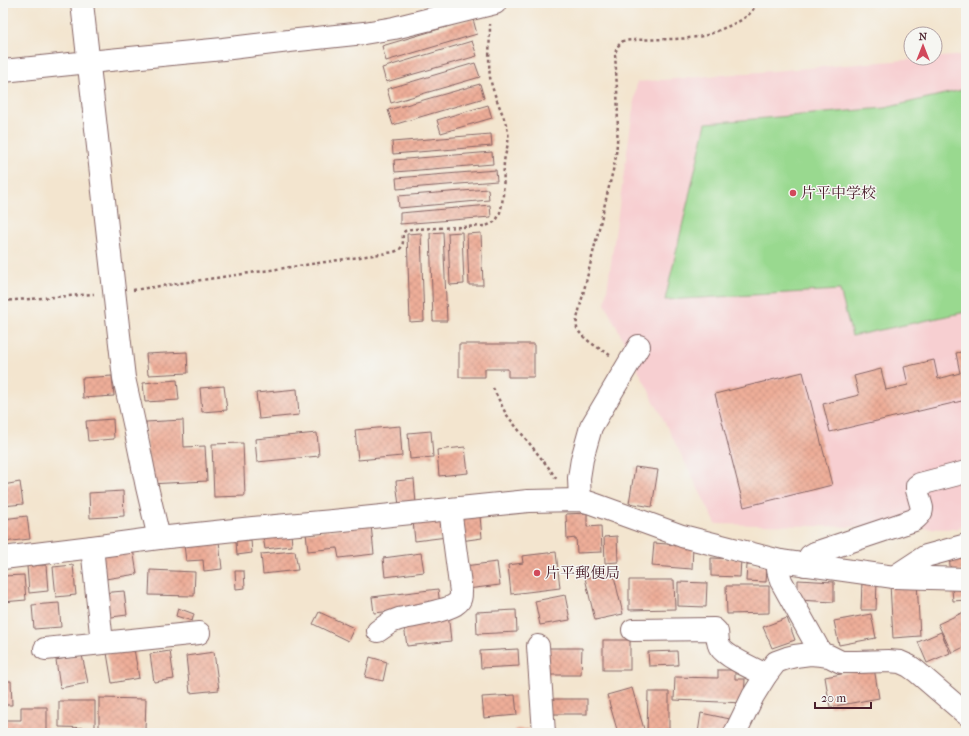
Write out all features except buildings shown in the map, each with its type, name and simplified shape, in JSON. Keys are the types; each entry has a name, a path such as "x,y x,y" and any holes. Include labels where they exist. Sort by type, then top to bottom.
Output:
{"street":[{"path":"82,3 124,378 159,538"},
{"path":"3,71 210,51 364,33 394,28 491,4"},
{"path":"570,500 579,478 582,459 591,428 639,346"},
{"path":"805,565 810,556 815,553 914,520 920,515 922,510 917,486 966,472"},
{"path":"3,558 159,538 253,528 528,501 570,500 591,502 682,536 780,561 894,577 966,579"},
{"path":"378,631 398,619 450,608 461,598 450,509"},
{"path":"894,577 926,556 966,545"},
{"path":"92,547 102,643"},
{"path":"780,561 778,570 781,581 822,655"},
{"path":"633,630 714,629 717,632 719,646 722,650 766,675"},
{"path":"45,650 199,633"},
{"path":"538,646 544,733"},
{"path":"735,733 753,696 776,662 795,656 810,654 829,656 841,662 900,662 916,671 966,714"}],"path":[{"path":"626,367 585,338 578,329 577,321 617,149 616,53 618,46 623,41 688,38 704,35 734,24 746,17 754,9 756,3"},
{"path":"3,301 114,293 394,252 400,249 403,245 404,232 406,230 486,226 497,219 502,207 504,163 508,140 505,122 490,76 491,4"},
{"path":"493,388 506,414 549,468 557,479 559,486 570,500"}],"shaded area":[{"name":"片平中学校","path":"966,55 966,523 956,529 716,524 605,304 637,82 903,60 903,66 943,66 943,57"}],"green space":[{"path":"966,89 966,312 852,336 840,290 665,300 706,123 885,108"}],"place":[{"name":"片平中学校","path":"793,193"},
{"name":"片平郵便局","path":"537,573"}]}
